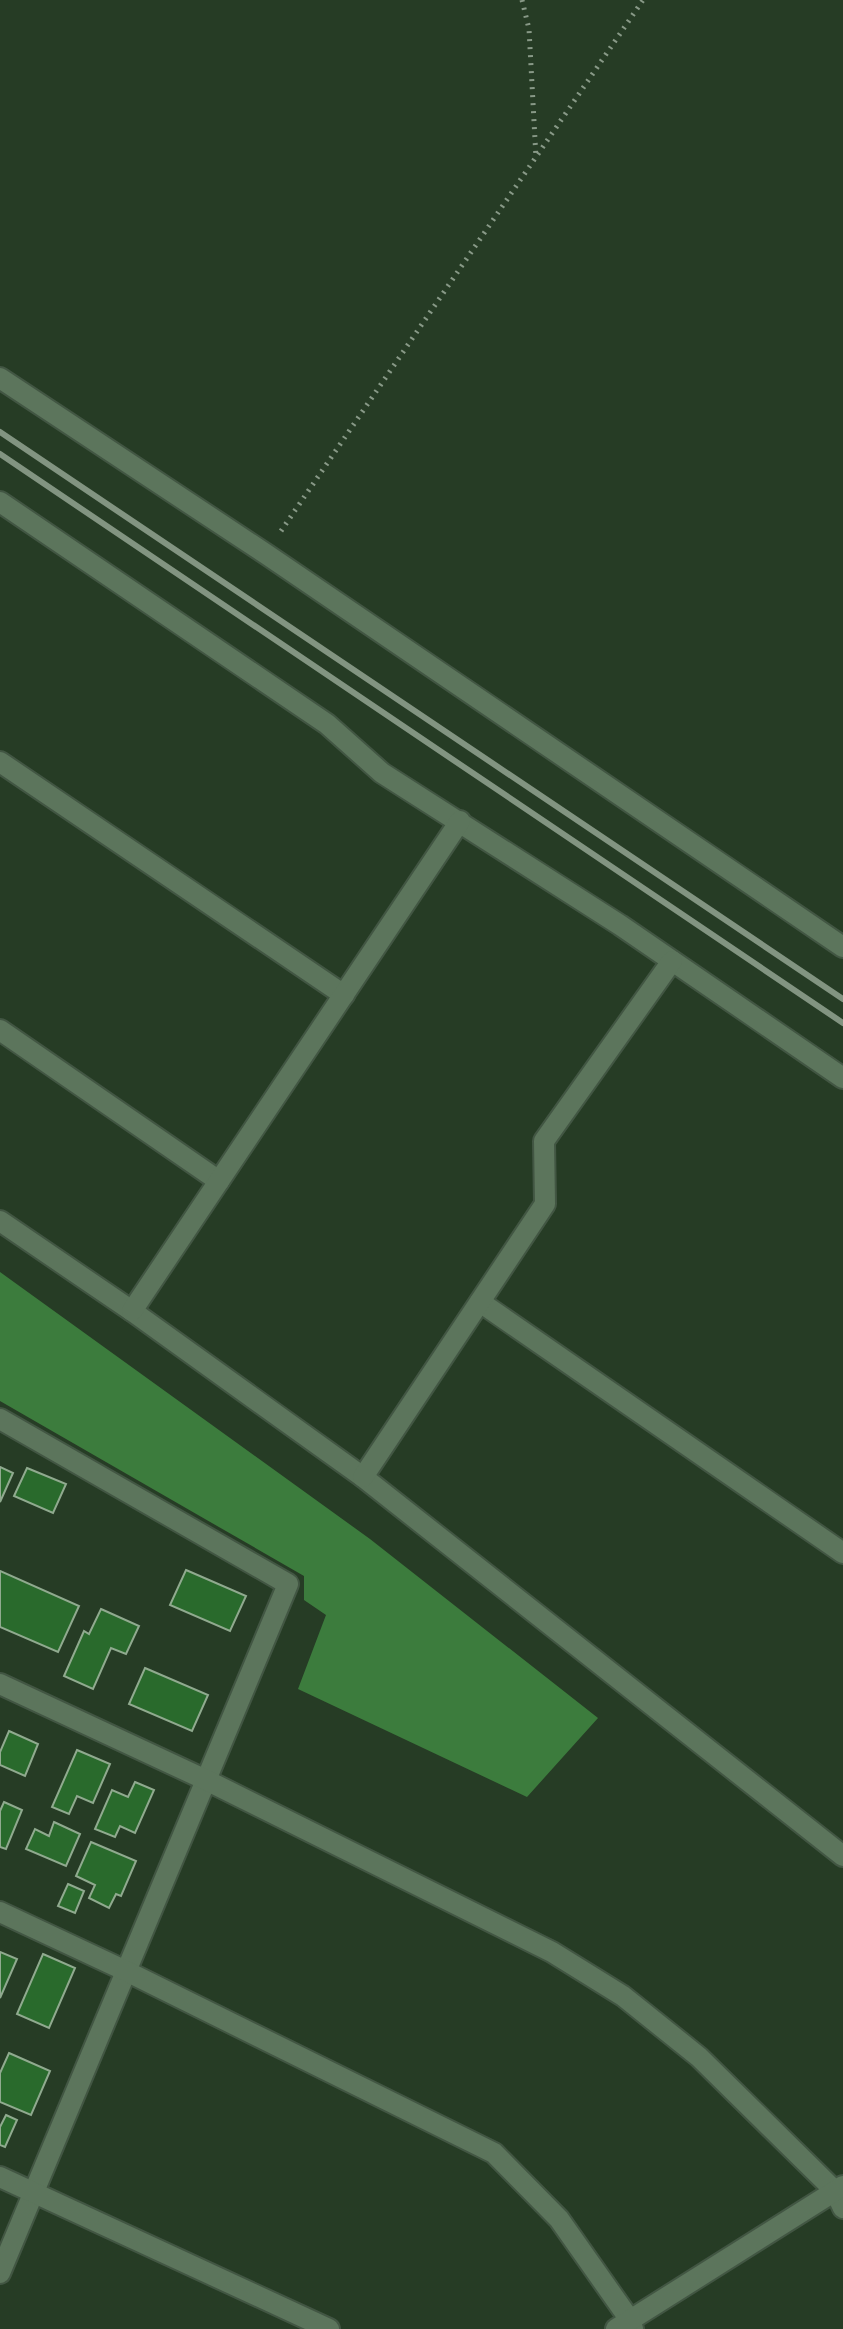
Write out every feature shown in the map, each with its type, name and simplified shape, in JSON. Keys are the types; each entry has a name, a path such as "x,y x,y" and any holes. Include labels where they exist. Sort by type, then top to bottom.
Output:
{"street":[{"path":"0,378 266,554 843,947"},
{"path":"0,502 327,724 382,773 672,961 843,1078"},
{"path":"0,762 344,995"},
{"path":"132,1311 460,821"},
{"path":"363,1477 545,1204 544,1141 672,961"},
{"path":"0,1030 219,1181"},
{"path":"0,1221 132,1311 363,1477 843,1856"},
{"path":"480,1302 843,1553"},
{"path":"0,1419 288,1584 0,2273"},
{"path":"0,1684 206,1780 552,1952 623,1996 699,2057 840,2195 626,2326 559,2219 494,2153 0,1912"},
{"path":"0,2177 329,2329"}],"path":[{"path":"522,0 529,29 536,158"},
{"path":"266,554 643,0"}],"green space":[{"path":"0,1272 370,1539 598,1718 527,1797 298,1689 326,1615 304,1600 304,1576 0,1401"}],"building":[{"path":"0,1467 13,1473 0,1502"},
{"path":"27,1468 66,1484 53,1513 14,1496"},
{"path":"186,1570 246,1596 230,1631 170,1605"},
{"path":"0,1571 79,1606 58,1652 0,1627"},
{"path":"101,1609 139,1626 126,1654 111,1648 93,1689 64,1676 84,1631 89,1634"},
{"path":"145,1668 208,1695 192,1731 129,1704"},
{"path":"9,1731 38,1744 25,1776 0,1765 0,1752"},
{"path":"77,1750 110,1764 93,1803 77,1796 69,1814 52,1807"},
{"path":"135,1782 154,1790 135,1833 120,1826 115,1837 95,1829 112,1790 128,1797"},
{"path":"4,1802 22,1810 6,1849 0,1847 0,1811"},
{"path":"54,1822 80,1834 66,1866 26,1849 35,1829 49,1836"},
{"path":"91,1842 136,1861 121,1896 116,1894 109,1908 89,1898 95,1885 76,1876"},
{"path":"68,1884 84,1891 75,1913 58,1906"},
{"path":"0,1952 17,1959 0,1998"},
{"path":"43,1954 75,1968 49,2028 17,2014"},
{"path":"9,2053 50,2071 31,2115 0,2102 0,2073"},
{"path":"6,2115 17,2120 5,2147 0,2145 0,2127"}],"railway":[{"path":"0,432 843,999"},
{"path":"0,454 843,1023"}]}
